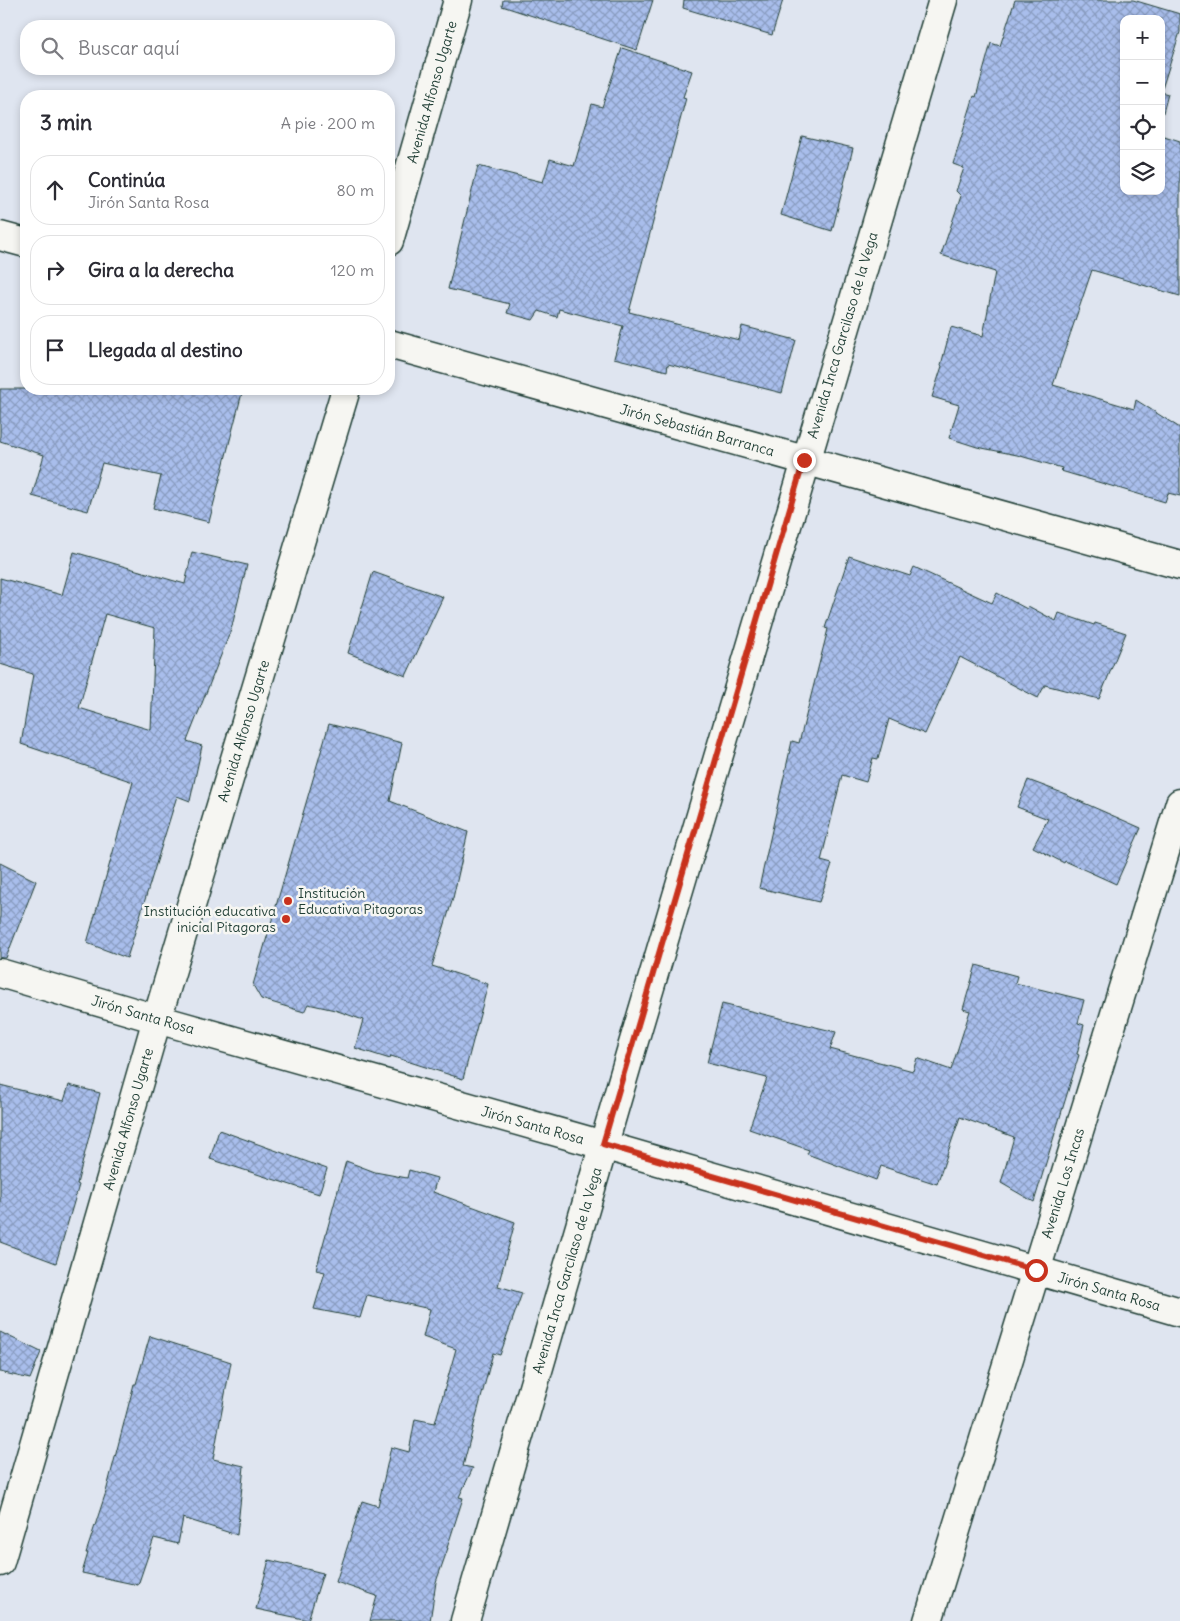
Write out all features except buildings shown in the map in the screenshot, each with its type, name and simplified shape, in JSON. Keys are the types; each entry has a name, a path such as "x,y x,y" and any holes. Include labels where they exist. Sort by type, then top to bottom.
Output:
{"street":[{"name":"Avenida Alfonso Ugarte","path":"395,220 458,0"},
{"name":"Avenida Inca Garcilaso de la Vega","path":"465,1621 804,460 943,0"},
{"path":"0,236 20,241"},
{"name":"Jirón Sebastián Barranca","path":"395,346 1180,565"},
{"name":"Avenida Alfonso Ugarte","path":"0,1562 157,1019 344,395"},
{"name":"Avenida Los Incas","path":"928,1621 1180,803"},
{"name":"Jirón Santa Rosa","path":"0,973 603,1144 1180,1312"}],"place":[{"name":"Institución Educativa Pitagoras","path":"288,901"},
{"name":"Institución educativa inicial Pitagoras","path":"286,919"}],"route":[{"path":"804,460 603,1144 1036,1270"}]}
